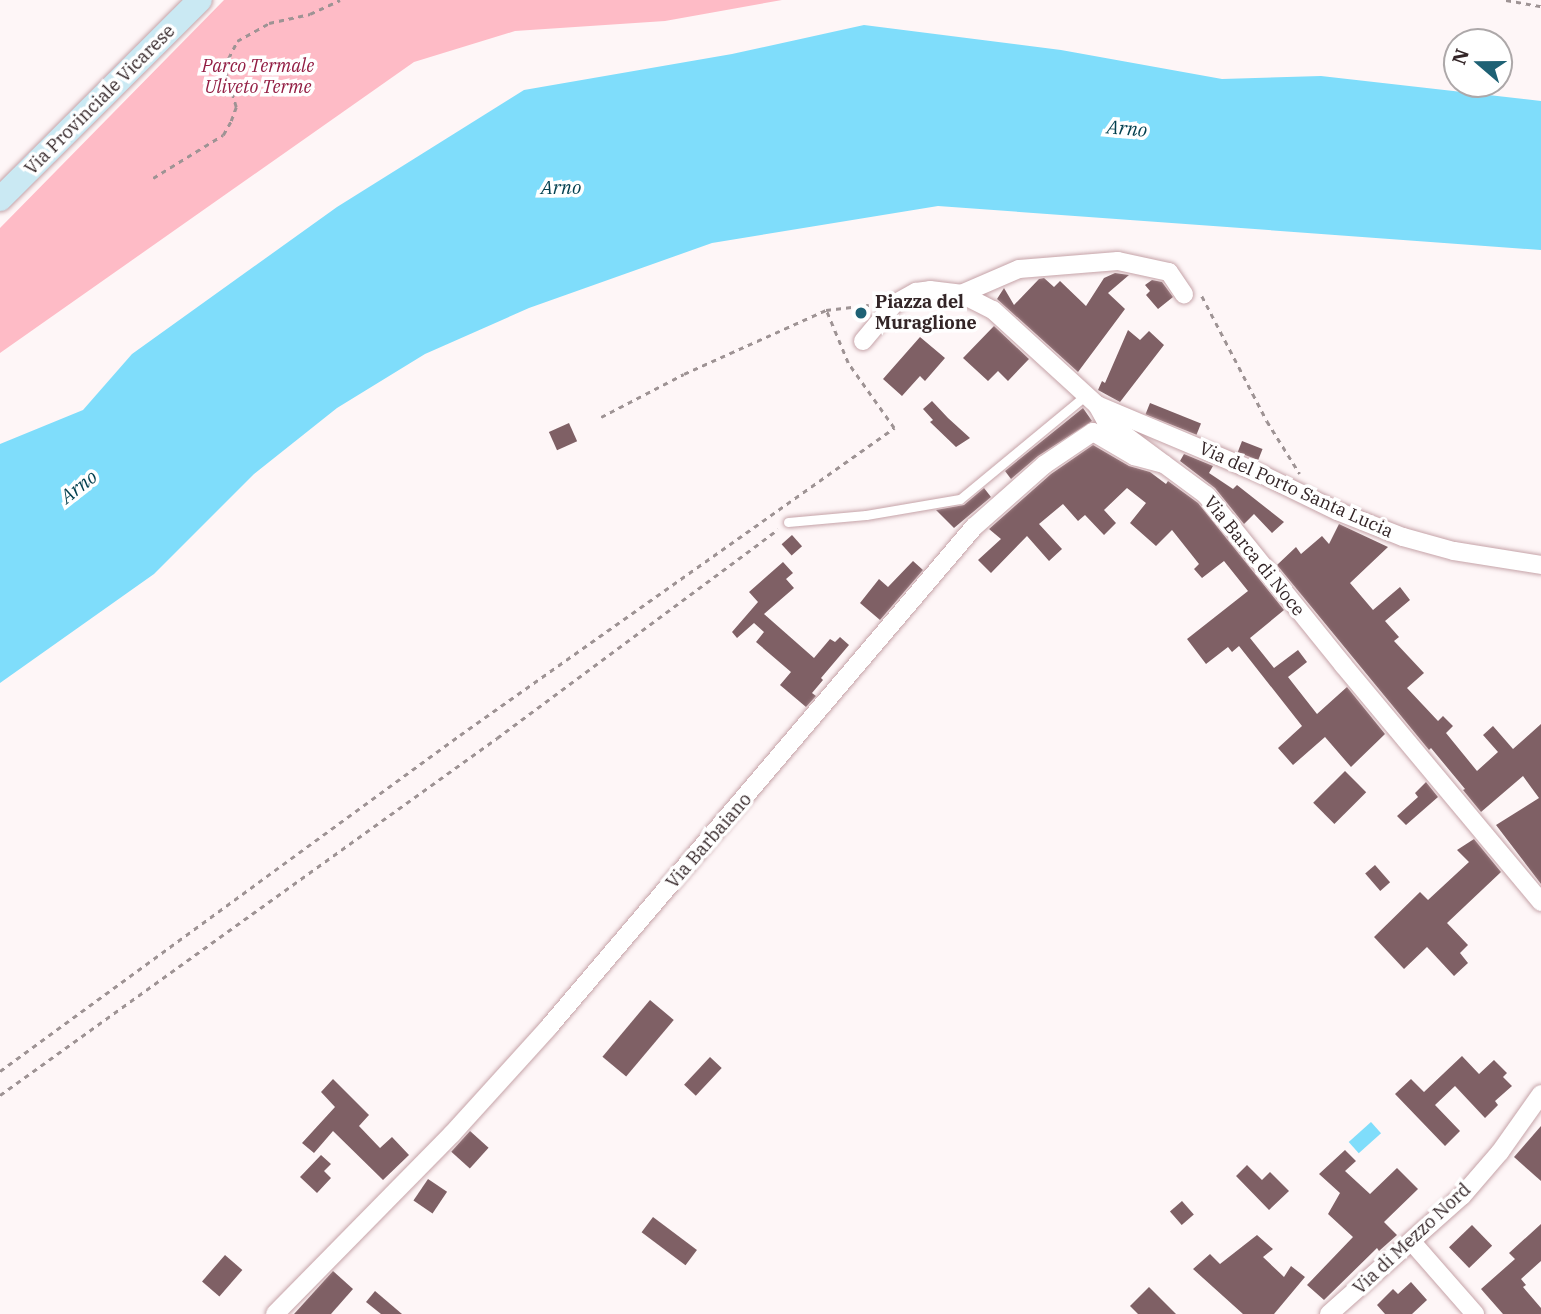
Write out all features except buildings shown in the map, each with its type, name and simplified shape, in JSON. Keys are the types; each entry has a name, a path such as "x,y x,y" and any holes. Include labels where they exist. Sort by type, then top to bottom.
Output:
{"main road":[{"name":"Via Provinciale Vicarese","path":"0,199 200,0"}],"street":[{"path":"863,341 894,304 916,292 930,290 961,294 1020,269 1118,261 1134,263 1170,272 1193,295"},
{"name":"Via Barca di Noce","path":"961,294 993,310 1091,401 1106,421 1206,495 1343,665 1541,902"},
{"name":"Via del Porto Santa Lucia","path":"1091,401 1261,474 1336,511 1403,537 1454,551 1541,565"},
{"name":"Via Barbaiano","path":"275,1314 453,1134 548,1028 974,527 1044,466 1093,432 1134,456 1164,464"},
{"name":"Via di Mezzo Nord","path":"1329,1314 1462,1196 1500,1152 1541,1094"},
{"path":"1412,1242 1475,1314"}],"lane":[{"path":"788,522 866,515 961,499 1091,401"}],"path":[{"path":"153,178 223,135 232,121 236,107 223,67 237,41 269,23 310,14 340,0"},
{"path":"1506,0 1541,6"},
{"path":"1193,295 1303,480"},
{"path":"601,417 684,374 826,310 894,304"},
{"path":"0,1072 460,735 894,428 848,363 826,310"},
{"path":"0,1095 497,738 788,522"}],"green space":[{"name":"Parco Termale Uliveto Terme","path":"224,0 782,0 665,21 515,31 414,62 0,353 0,228"}],"water":[{"name":"Arno","path":"864,25 1061,50 1222,79 1321,76 1443,90 1443,98 1513,98 1541,101 1541,250 938,206 712,243 529,308 425,354 337,408 254,474 154,574 0,683 0,444 83,410 132,354 337,207 524,90 732,54"},
{"path":"1371,1122 1381,1133 1359,1153 1349,1142"}],"place":[{"name":"Piazza del Muraglione","path":"861,313"}]}
